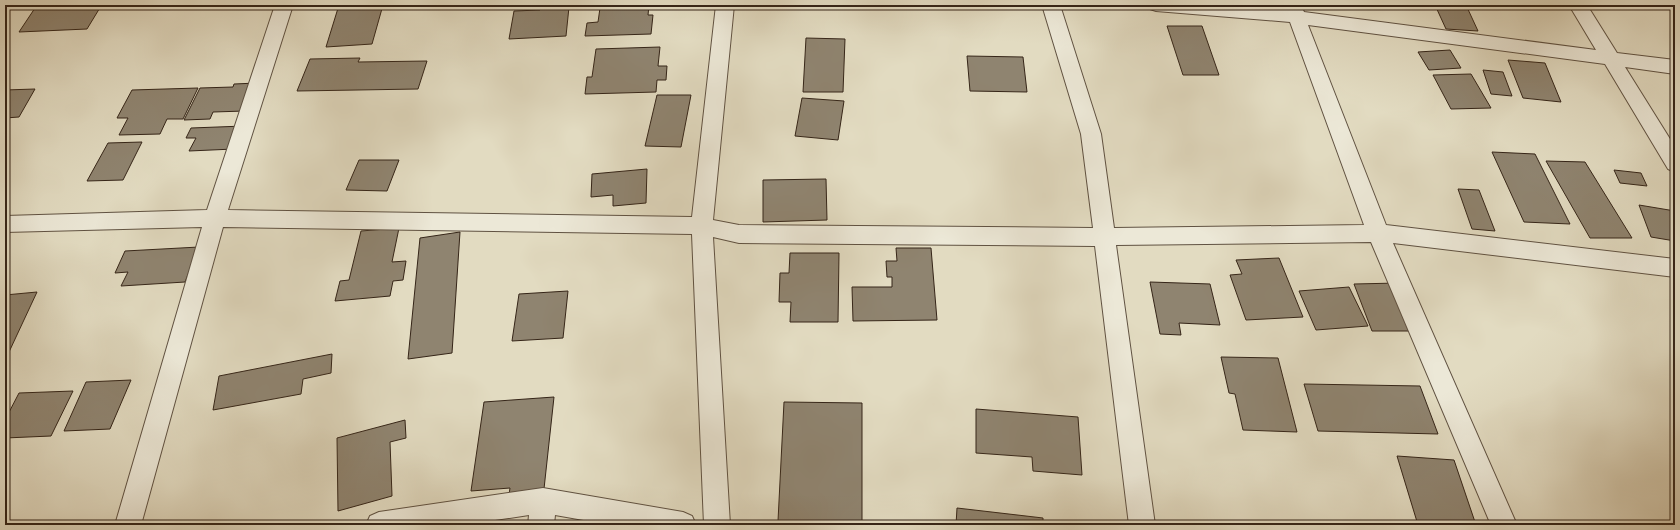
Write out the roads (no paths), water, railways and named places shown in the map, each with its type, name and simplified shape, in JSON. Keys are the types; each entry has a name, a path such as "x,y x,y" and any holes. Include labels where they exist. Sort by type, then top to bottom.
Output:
{"street":[{"path":"128,525 215,218 284,5"},
{"path":"718,525 702,226 725,5"},
{"path":"1051,5 1091,134 1142,525"},
{"path":"1156,5 1294,11 1610,59 1675,67"},
{"path":"1578,5 1675,164"},
{"path":"1294,11 1378,233 1504,525"},
{"path":"5,224 215,218 702,226 740,234 1104,237 1378,233 1675,268"},
{"path":"542,525 543,500"},
{"path":"379,525 543,500 683,525"}]}
